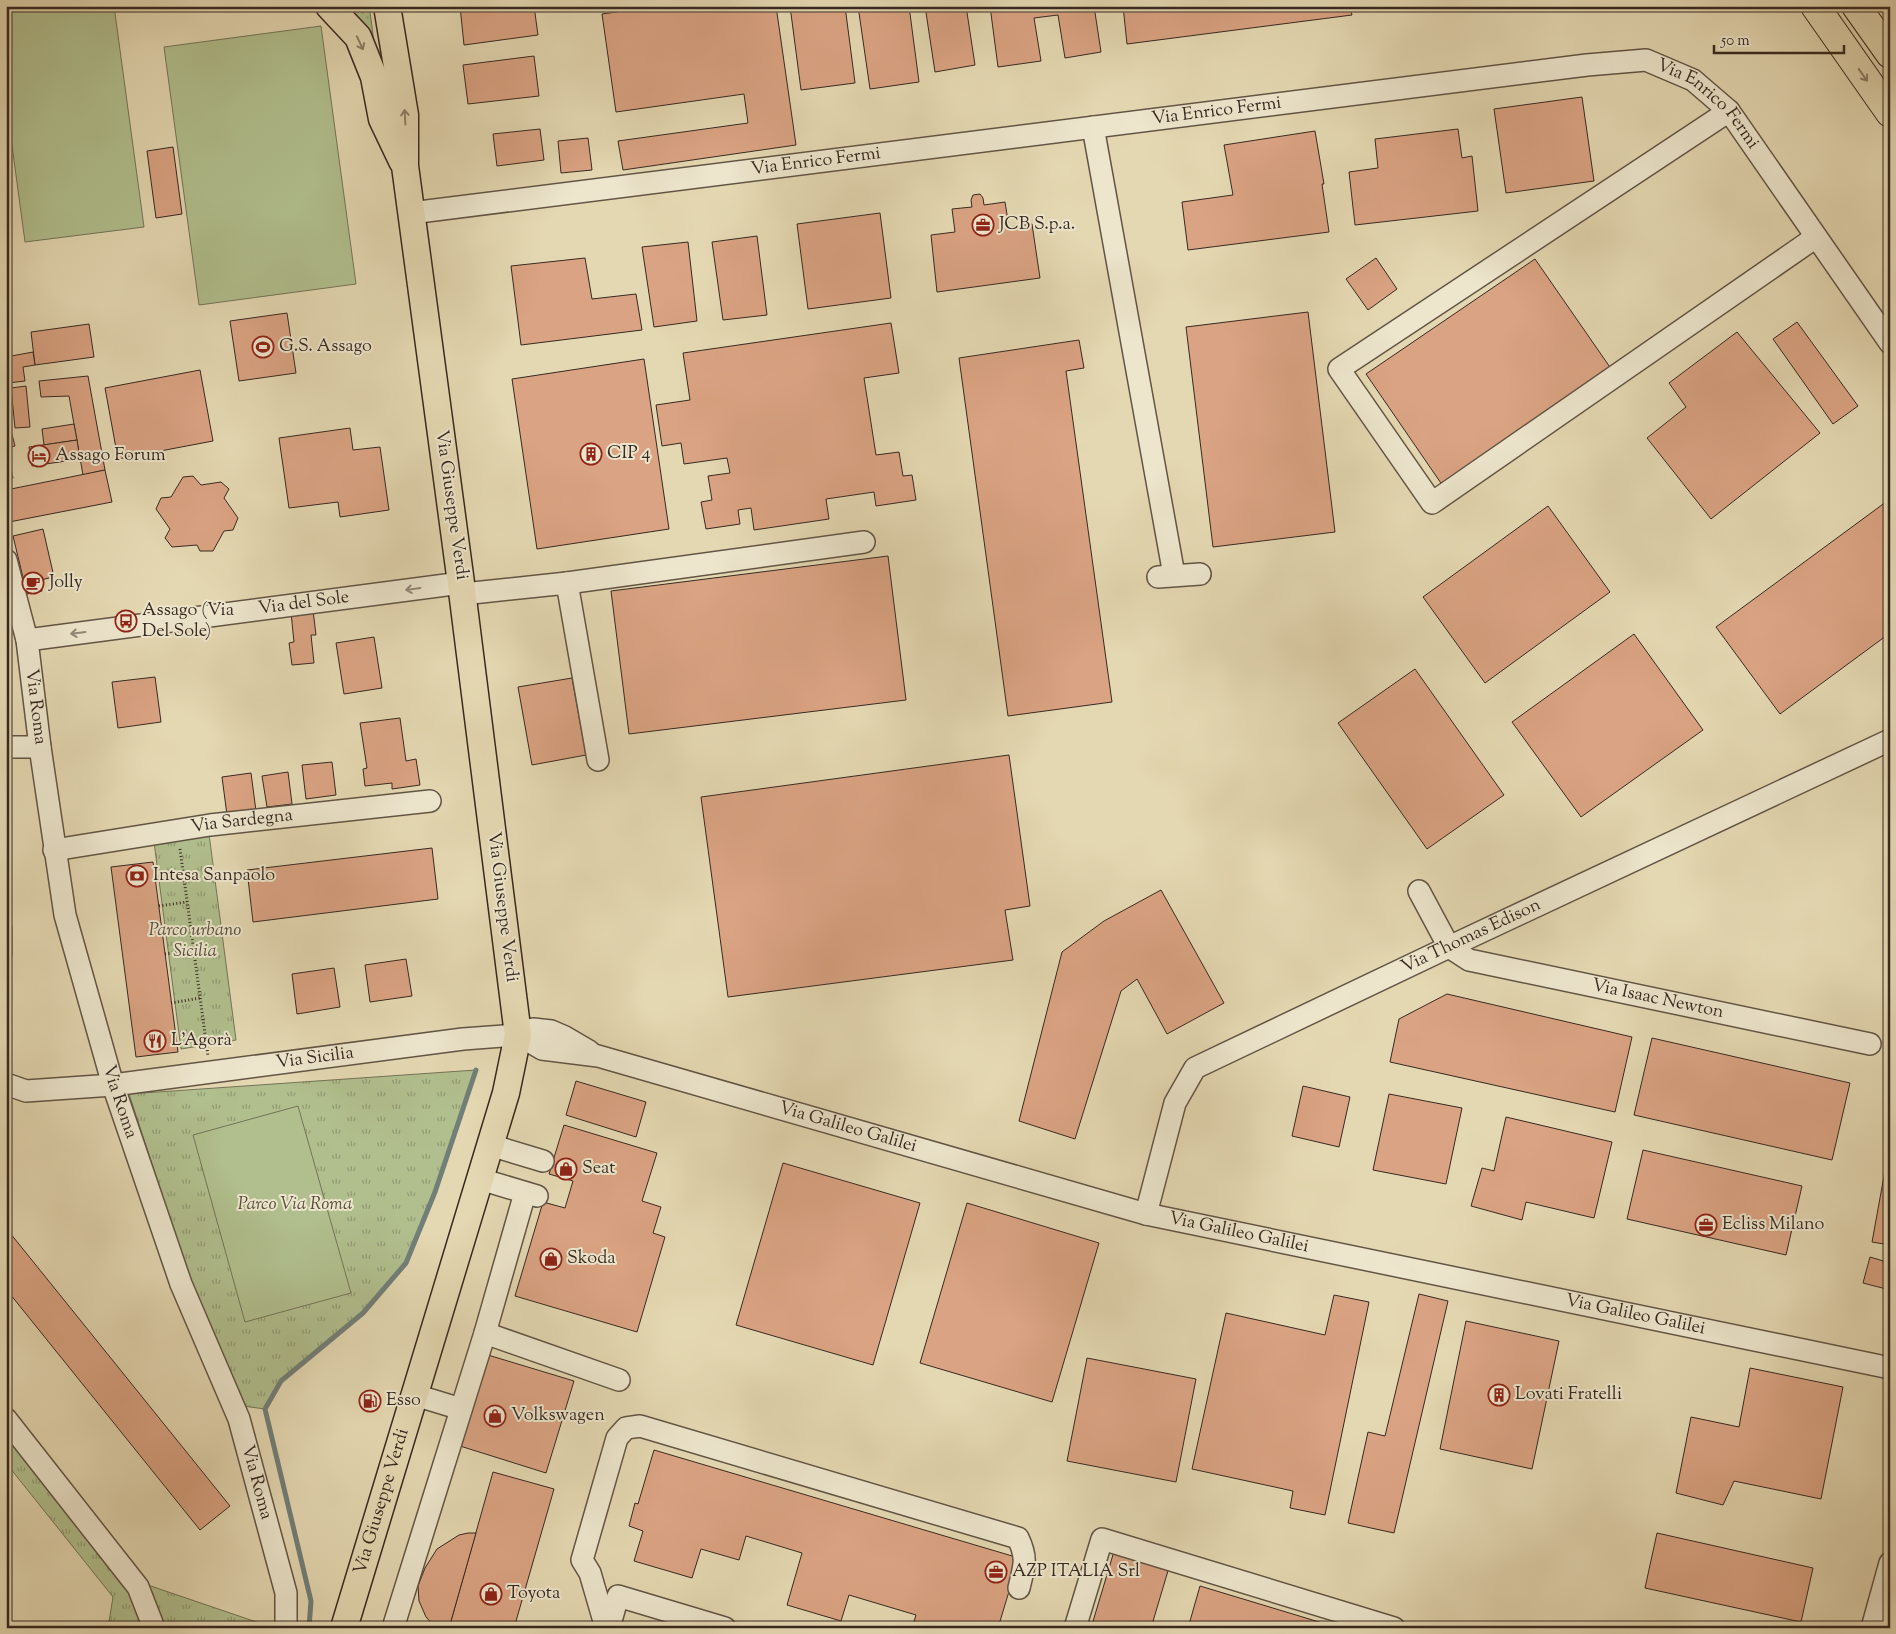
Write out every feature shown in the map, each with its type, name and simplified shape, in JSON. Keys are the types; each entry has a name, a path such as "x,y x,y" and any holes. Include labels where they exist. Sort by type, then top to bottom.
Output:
{"highway":[{"path":"1816,6 1890,113"},
{"path":"1856,6 1890,54"}],"main road":[{"name":"Via Giuseppe Verdi","path":"329,6 358,37 374,77 382,119 405,166"},
{"name":"Via Giuseppe Verdi","path":"344,1628 506,1093 518,1035 462,588 405,166 405,115 387,6"}],"street":[{"name":"Via Enrico Fermi","path":"411,214 1587,65 1646,60 1693,80 1729,111 1890,343"},
{"path":"1729,111 1339,369 1432,503 1816,237"},
{"path":"1093,127 1166,576 1200,574"},
{"name":"Via del Sole","path":"26,640 462,588 567,583 864,542"},
{"name":"Via Roma","path":"6,560 26,640 54,850 65,915 113,1085 181,1284 239,1419 286,1593 286,1628"},
{"path":"567,583 598,760"},
{"name":"Via Thomas Edison","path":"1146,1214 1175,1103 1196,1068 1448,947 1890,740"},
{"path":"6,747 40,747"},
{"name":"Via Sardegna","path":"54,850 210,826 430,801"},
{"path":"1419,891 1448,947"},
{"name":"Via Isaac Newton","path":"1448,947 1469,960 1870,1044"},
{"name":"Via Galileo Galilei","path":"518,1035 533,1029 551,1031 598,1056 1146,1214 1890,1368"},
{"name":"Via Sicilia","path":"6,1084 26,1091 113,1085 463,1039 518,1035"},
{"path":"490,1145 542,1161"},
{"path":"393,1628 485,1333 531,1195 480,1179"},
{"path":"485,1333 619,1380"},
{"path":"415,1394 461,1409"},
{"path":"6,1419 138,1588 154,1628"},
{"path":"607,1628 590,1573 582,1560 618,1438 626,1428 640,1426 1018,1538 1026,1562 1019,1588"},
{"path":"1075,1628 1102,1539 1394,1628"},
{"path":"1872,1628 1890,1563"},
{"path":"607,1628 618,1596 725,1628"}],"path":[{"path":"178,831 210,1071"},
{"path":"159,906 187,902"},
{"path":"165,954 194,949"},
{"path":"171,1003 200,998"}],"green space":[{"path":"55,6 114,6 144,227 25,242 6,101 6,13"},
{"path":"339,6 356,6 370,12 375,50"},
{"path":"321,26 356,284 199,305 164,47"},
{"name":"Parco urbano Sicilia","path":"209,834 236,1040 181,1049 154,842"},
{"name":"Parco Via Roma","path":"476,1070 435,1192 406,1263 363,1313 281,1381 265,1409 243,1406 192,1286 129,1094"},
{"path":"298,1106 351,1293 245,1322 193,1135"},
{"path":"6,1416 139,1582 274,1628 108,1628 113,1597 6,1463"}],"building":[{"path":"460,6 534,6 538,35 464,45"},
{"path":"659,6 776,6 796,145 623,170 618,141 748,123 744,94 616,112 602,14"},
{"path":"790,6 845,6 855,83 801,90"},
{"path":"858,6 909,6 919,82 870,89"},
{"path":"925,6 966,6 975,65 935,72"},
{"path":"990,6 1094,6 1101,52 1065,58 1058,15 1034,18 1041,61 998,67"},
{"path":"1123,6 1350,6 1352,15 1127,44"},
{"path":"534,56 539,96 468,104 463,65"},
{"path":"1582,97 1594,181 1506,193 1494,109"},
{"path":"540,129 544,160 497,166 493,134"},
{"path":"1458,129 1462,158 1472,156 1478,211 1355,225 1349,172 1378,168 1375,139"},
{"path":"1315,131 1324,184 1322,184 1329,232 1188,250 1182,202 1233,195 1224,145"},
{"path":"588,138 592,170 561,173 558,141"},
{"path":"173,147 182,214 156,218 147,151"},
{"path":"980,194 984,205 1005,202 1009,227 1032,224 1040,278 937,292 931,235 955,232 952,209 972,207 971,200 973,195"},
{"path":"880,213 891,298 808,309 797,224"},
{"path":"757,236 767,315 723,320 712,242"},
{"path":"688,242 697,321 654,327 642,247"},
{"path":"585,258 592,299 636,294 642,330 521,345 511,266"},
{"path":"1376,258 1397,289 1368,310 1346,279"},
{"path":"1535,259 1614,373 1445,489 1366,374"},
{"path":"1308,312 1335,532 1213,547 1186,327"},
{"name":"G.S. Assago","path":"287,313 296,373 239,381 230,321"},
{"path":"1797,322 1858,406 1833,424 1773,339"},
{"path":"891,323 899,373 864,378 876,455 899,452 903,476 912,475 916,500 876,506 874,492 826,499 829,519 754,530 751,508 738,510 740,524 706,529 701,502 712,500 708,476 730,473 727,458 684,464 681,443 662,446 656,405 690,400 683,353"},
{"path":"89,324 94,357 35,365 31,332"},
{"path":"1737,332 1820,433 1711,519 1647,438 1686,407 1669,383"},
{"path":"1079,340 1084,368 1066,371 1112,702 1008,716 959,358"},
{"path":"33,352 35,365 23,367 25,381 8,383 9,390 6,390 6,357"},
{"name":"CIP 4","path":"644,359 669,529 537,549 512,379"},
{"path":"200,370 213,441 118,459 105,388"},
{"path":"88,376 105,470 83,475 69,396 41,397 39,381"},
{"path":"26,386 30,427 15,428 11,388"},
{"path":"6,411 15,446 6,448"},
{"path":"74,424 77,440 44,445 42,429"},
{"path":"350,428 353,450 380,447 389,510 340,517 338,502 289,508 279,438"},
{"path":"77,440 80,459 32,466 29,447"},
{"path":"6,448 13,478 6,479"},
{"path":"105,470 112,502 9,522 6,510 6,490"},
{"path":"193,476 201,485 221,482 229,489 224,498 238,518 233,530 224,531 213,551 200,551 197,545 172,547 165,538 170,529 156,509 161,498 171,497 183,477"},
{"path":"1890,499 1890,633 1780,714 1716,627"},
{"path":"1548,506 1610,592 1485,683 1423,597"},
{"path":"43,529 54,577 40,580 42,591 27,594 13,536"},
{"path":"888,556 906,700 629,734 611,591"},
{"path":"313,610 316,635 311,635 314,663 292,665 289,643 294,642 291,613"},
{"path":"1634,634 1703,730 1581,817 1512,722"},
{"path":"374,637 382,688 344,694 336,643"},
{"path":"1415,669 1504,795 1427,849 1338,723"},
{"path":"155,677 161,722 118,728 112,682"},
{"path":"572,678 586,755 532,765 518,687"},
{"path":"400,718 406,761 416,759 420,785 392,789 392,783 365,786 363,769 367,768 360,723"},
{"path":"1009,755 1030,906 1005,910 1013,960 728,997 701,797"},
{"path":"332,762 336,795 306,799 302,765"},
{"path":"288,772 292,804 267,807 262,776"},
{"path":"251,773 256,811 227,815 222,777"},
{"path":"432,848 438,899 253,922 247,870"},
{"path":"153,862 178,1052 136,1057 111,867"},
{"path":"6,875 8,875 8,905 6,905"},
{"path":"1161,890 1224,1003 1167,1034 1137,979 1121,991 1075,1139 1019,1121 1062,952 1104,921"},
{"path":"6,927 12,927 12,956 6,956"},
{"path":"406,959 412,996 370,1002 365,965"},
{"path":"334,968 340,1007 297,1014 292,974"},
{"path":"1447,994 1632,1037 1615,1112 1390,1062 1399,1019"},
{"path":"6,996 10,996 10,1027 6,1027"},
{"path":"1652,1038 1850,1083 1832,1160 1634,1115"},
{"path":"576,1081 646,1102 636,1137 566,1115"},
{"path":"1303,1086 1350,1097 1339,1147 1292,1136"},
{"path":"1389,1094 1462,1108 1446,1184 1373,1170"},
{"path":"1506,1117 1612,1142 1594,1218 1526,1202 1522,1220 1471,1206 1482,1168 1494,1171"},
{"path":"564,1125 657,1153 642,1201 661,1207 653,1233 665,1237 637,1332 515,1296 543,1202 565,1208 573,1181 549,1174"},
{"path":"1890,1143 1890,1245 1872,1242"},
{"path":"1643,1150 1802,1186 1786,1255 1627,1219"},
{"path":"783,1163 920,1203 873,1365 736,1325"},
{"path":"967,1203 1099,1243 1052,1402 920,1363"},
{"path":"6,1228 230,1506 200,1530 6,1289"},
{"path":"1870,1257 1890,1263 1890,1290 1863,1283"},
{"path":"1419,1294 1448,1301 1394,1533 1348,1523 1368,1432 1385,1436"},
{"path":"1334,1295 1369,1302 1325,1515 1290,1508 1293,1491 1192,1469 1226,1313 1325,1335"},
{"name":"Lovati Fratelli","path":"1466,1321 1559,1341 1532,1469 1440,1449"},
{"path":"488,1355 574,1381 546,1473 460,1446"},
{"path":"1087,1358 1196,1379 1176,1482 1067,1461"},
{"path":"1750,1368 1843,1387 1821,1499 1734,1481 1723,1505 1676,1493 1691,1417 1739,1427"},
{"path":"654,1450 1019,1558 998,1628 912,1628 916,1615 849,1595 841,1621 787,1605 802,1553 746,1536 739,1560 701,1549 692,1578 634,1561 643,1531 629,1526 635,1503 638,1504"},
{"path":"493,1472 554,1489 514,1628 449,1628"},
{"path":"476,1533 449,1628 436,1628 426,1617 419,1601 418,1586 425,1568 437,1549 459,1535"},
{"path":"1657,1533 1813,1568 1801,1622 1645,1588"},
{"path":"1115,1548 1170,1564 1151,1628 1091,1628"},
{"path":"1200,1586 1339,1628 1188,1628"}],"waterway":[{"path":"309,1628 311,1601 265,1409 281,1381 363,1313 406,1263 435,1192 476,1070"}],"place":[{"name":"JCB S.p.a.","path":"983,225"},
{"name":"G.S. Assago","path":"263,347"},
{"name":"CIP 4","path":"591,454"},
{"name":"Assago Forum","path":"39,456"},
{"name":"Jolly","path":"33,583"},
{"name":"Assago (Via Del Sole)","path":"126,621"},
{"name":"Intesa Sanpaolo","path":"137,876"},
{"name":"L'Agorà","path":"155,1041"},
{"name":"Seat","path":"566,1169"},
{"name":"Ecliss Milano","path":"1706,1225"},
{"name":"Skoda","path":"551,1259"},
{"name":"Lovati Fratelli","path":"1499,1395"},
{"name":"Esso","path":"370,1401"},
{"name":"Volkswagen","path":"495,1416"},
{"name":"AZP ITALIA Srl","path":"996,1572"},
{"name":"Toyota","path":"491,1594"}]}
